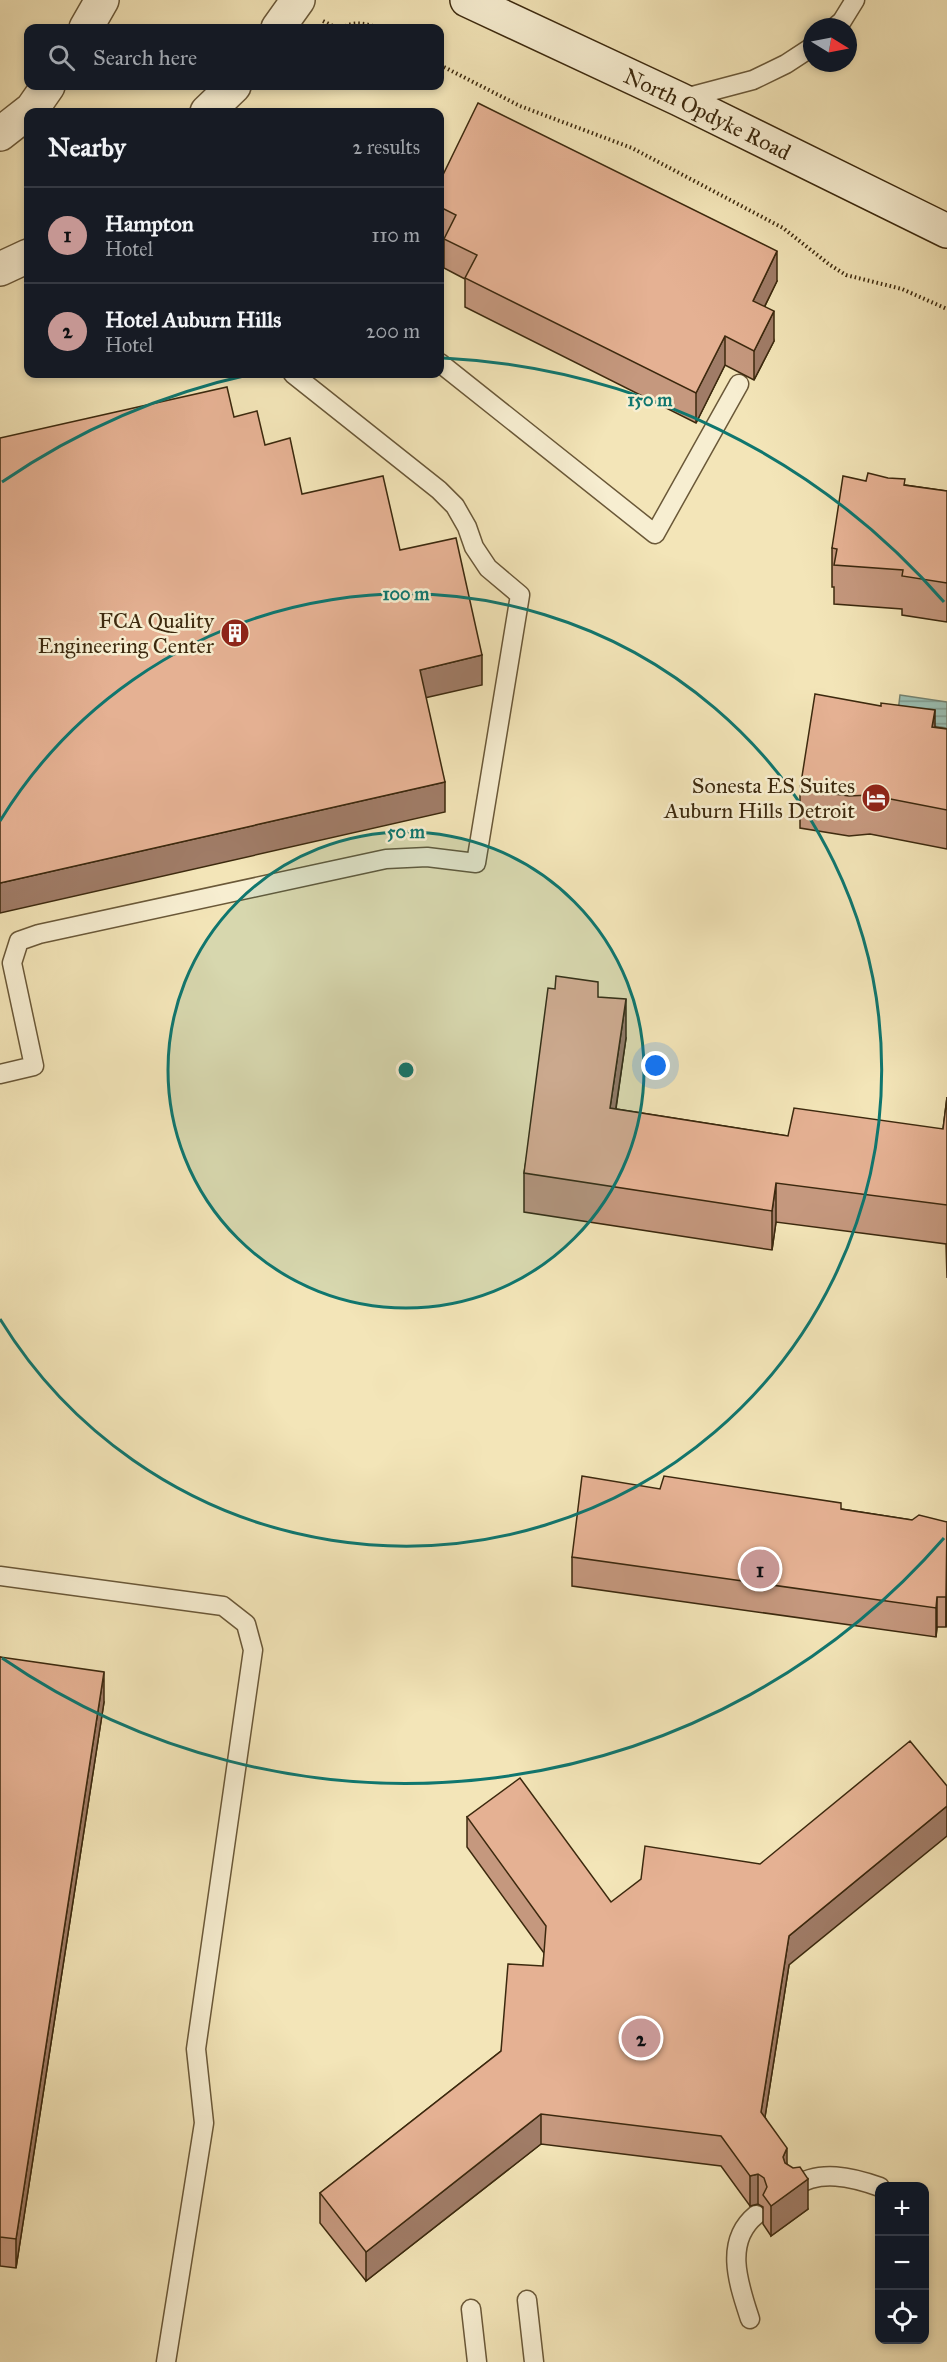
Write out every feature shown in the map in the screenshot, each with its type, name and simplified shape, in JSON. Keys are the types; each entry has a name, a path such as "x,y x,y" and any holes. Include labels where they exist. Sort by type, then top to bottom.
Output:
{"main road":[{"path":"88,24 102,0"},
{"name":"North Opdyke Road","path":"467,0 679,99 947,231"},
{"path":"285,24 309,9"},
{"path":"33,108 45,90"},
{"path":"211,108 230,90"},
{"path":"0,135 24,116"},
{"path":"0,269 24,258"}],"lane":[{"path":"844,18 855,0"},
{"path":"679,99 753,80 803,53"},
{"path":"444,366 655,534 739,384"},
{"path":"0,1074 34,1066 12,963 19,941 39,934 386,859 427,857 476,863 520,595 488,568 474,547 467,527 455,506 447,498 298,378"},
{"path":"0,1576 223,1606 246,1624 253,1650 196,2049 204,2123 166,2362"},
{"path":"794,2187 805,2179 834,2176 875,2186"},
{"path":"750,2319 739,2285 735,2256 747,2223 756,2215"},
{"path":"527,2300 534,2362"},
{"path":"471,2309 477,2362"}],"path":[{"path":"309,9 333,24"},
{"path":"444,67 520,106 632,148 783,228 846,275 902,289 947,309"}],"water":[{"path":"900,695 947,702 947,728 897,720"}],"building":[{"path":"478,103 777,251 753,301 774,311 754,351 725,336 696,393 465,278 477,255 444,239 456,215 444,209 444,173"},
{"name":"FCA Quality Engineering Center","path":"227,387 234,417 257,411 265,445 290,438 302,494 383,476 400,550 456,538 482,655 420,670 445,782 0,883 0,438"},
{"path":"868,473 905,479 904,485 947,491 947,583 902,576 903,570 834,565 837,549 832,548 843,476 866,481"},
{"path":"815,694 881,706 881,703 935,710 932,727 947,729 947,810 870,795 849,796 800,789"},
{"path":"556,976 598,982 598,997 626,999 610,1108 788,1136 794,1108 943,1129 947,1097 947,1205 776,1183 772,1211 524,1173 548,988 555,989"},
{"path":"582,1476 660,1489 664,1476 841,1503 841,1509 912,1520 919,1515 947,1522 946,1597 937,1597 936,1608 572,1557"},
{"path":"0,1657 104,1672 16,2239 0,2237"},
{"path":"910,1741 947,1786 947,1806 789,1936 761,2112 787,2148 783,2157 785,2163 793,2168 800,2167 808,2179 771,2206 763,2195 767,2187 764,2178 758,2174 750,2176 721,2136 541,2114 366,2252 320,2193 501,2051 508,1964 543,1966 546,1926 467,1817 520,1778 611,1902 641,1879 645,1846 760,1864"}],"place":[{"name":"FCA Quality Engineering Center","path":"235,633"},
{"name":"Sonesta ES Suites Auburn Hills Detroit","path":"876,798"},
{"name":"Hampton","path":"760,1569"},
{"name":"Hotel Auburn Hills","path":"641,2038"}]}
